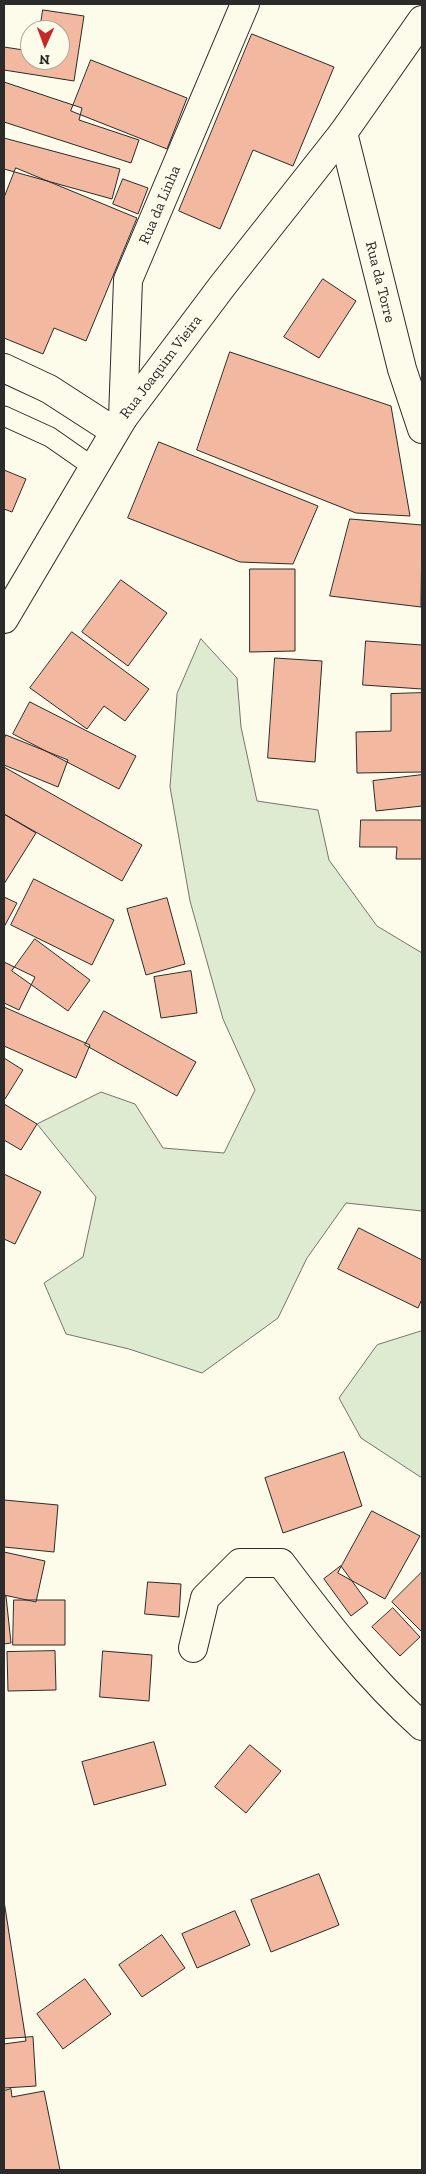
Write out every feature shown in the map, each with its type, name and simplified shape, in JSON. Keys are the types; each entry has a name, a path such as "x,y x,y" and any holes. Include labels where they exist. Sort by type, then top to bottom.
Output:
{"street":[{"name":"Rua da Linha","path":"118,424 128,280 245,4"},
{"name":"Rua Joaquim Vieira","path":"4,619 118,424 223,285 343,133 422,20"},
{"name":"Rua da Torre","path":"343,133 402,369 422,429"},
{"path":"4,368 118,424"},
{"path":"193,1648 205,1598 240,1563 281,1563 335,1634 406,1712 422,1726"}],"lane":[{"path":"4,416 50,437 93,466"}],"green space":[{"path":"201,639 237,678 241,727 257,801 318,810 329,860 377,926 422,953 422,1211 346,1203 307,1258 278,1318 202,1373 129,1349 66,1334 44,1283 83,1257 96,1197 37,1124 101,1092 135,1104 163,1148 224,1153 255,1090 223,1019 190,901 170,787 177,694"},
{"path":"422,1331 422,1478 361,1438 339,1398 377,1345"}],"building":[{"path":"43,10 84,16 74,81 4,70 4,47 20,49 20,70 70,70 70,20 42,20"},
{"path":"252,34 334,67 293,166 253,150 220,229 179,211"},
{"path":"91,60 187,98 167,149 71,111"},
{"path":"4,82 82,108 79,120 139,140 131,163 4,122"},
{"path":"4,138 120,169 112,199 4,169"},
{"path":"16,168 137,218 86,341 54,328 43,354 4,338 4,198"},
{"path":"123,179 148,188 138,214 113,204"},
{"path":"323,279 356,301 319,358 284,337"},
{"path":"230,352 391,406 410,516 356,513 197,450"},
{"path":"159,442 318,506 293,564 240,562 128,518"},
{"path":"4,470 26,479 12,512 4,509"},
{"path":"350,519 422,525 421,607 330,596"},
{"path":"250,569 295,569 295,651 250,652"},
{"path":"121,580 167,613 128,666 82,632"},
{"path":"72,632 149,689 125,721 104,706 87,729 30,688"},
{"path":"366,641 422,645 422,689 363,685"},
{"path":"275,658 322,661 315,762 268,758"},
{"path":"422,693 422,772 357,773 356,732 391,731 391,694"},
{"path":"30,702 136,756 119,789 13,734"},
{"path":"6,735 68,760 58,787 4,765 4,740"},
{"path":"4,767 142,845 122,881 4,814"},
{"path":"422,775 422,806 376,811 373,781"},
{"path":"4,814 36,833 4,884"},
{"path":"361,820 422,820 422,859 396,859 397,847 360,847"},
{"path":"34,879 114,920 92,965 11,925"},
{"path":"4,897 17,903 4,927"},
{"path":"167,898 185,964 146,975 127,909"},
{"path":"35,939 90,980 68,1011 12,971"},
{"path":"4,962 35,977 19,1010 4,1003"},
{"path":"191,971 197,1013 161,1018 154,977"},
{"path":"4,1007 90,1045 76,1078 4,1046"},
{"path":"104,1011 196,1062 177,1096 85,1045"},
{"path":"4,1058 23,1070 5,1099 4,1099"},
{"path":"4,1104 37,1124 21,1150 4,1140"},
{"path":"4,1174 41,1192 15,1244 4,1239"},
{"path":"359,1228 422,1260 422,1299 418,1308 338,1269"},
{"path":"344,1452 362,1506 283,1533 265,1478"},
{"path":"4,1500 58,1505 54,1552 4,1547"},
{"path":"372,1511 420,1536 385,1599 338,1573"},
{"path":"4,1552 45,1561 36,1602 4,1595"},
{"path":"341,1566 368,1603 351,1616 324,1579"},
{"path":"422,1572 422,1632 392,1602"},
{"path":"148,1582 181,1584 179,1617 145,1614"},
{"path":"4,1596 6,1596 11,1643 4,1644"},
{"path":"14,1600 65,1600 65,1645 13,1645"},
{"path":"393,1608 420,1637 400,1656 372,1627"},
{"path":"55,1651 56,1690 8,1691 7,1652"},
{"path":"103,1651 152,1655 149,1701 100,1697"},
{"path":"154,1742 166,1785 94,1805 82,1762"},
{"path":"250,1745 281,1771 246,1813 215,1787"},
{"path":"319,1874 339,1925 271,1952 251,1900"},
{"path":"4,1901 26,2041 4,2044"},
{"path":"235,1911 250,1945 197,1968 182,1934"},
{"path":"162,1935 185,1968 142,1997 119,1965"},
{"path":"85,1979 111,2014 63,2049 37,2014"},
{"path":"33,2037 36,2086 4,2088 4,2039"},
{"path":"11,2089 12,2097 44,2091 60,2170 4,2170 4,2091"}]}
